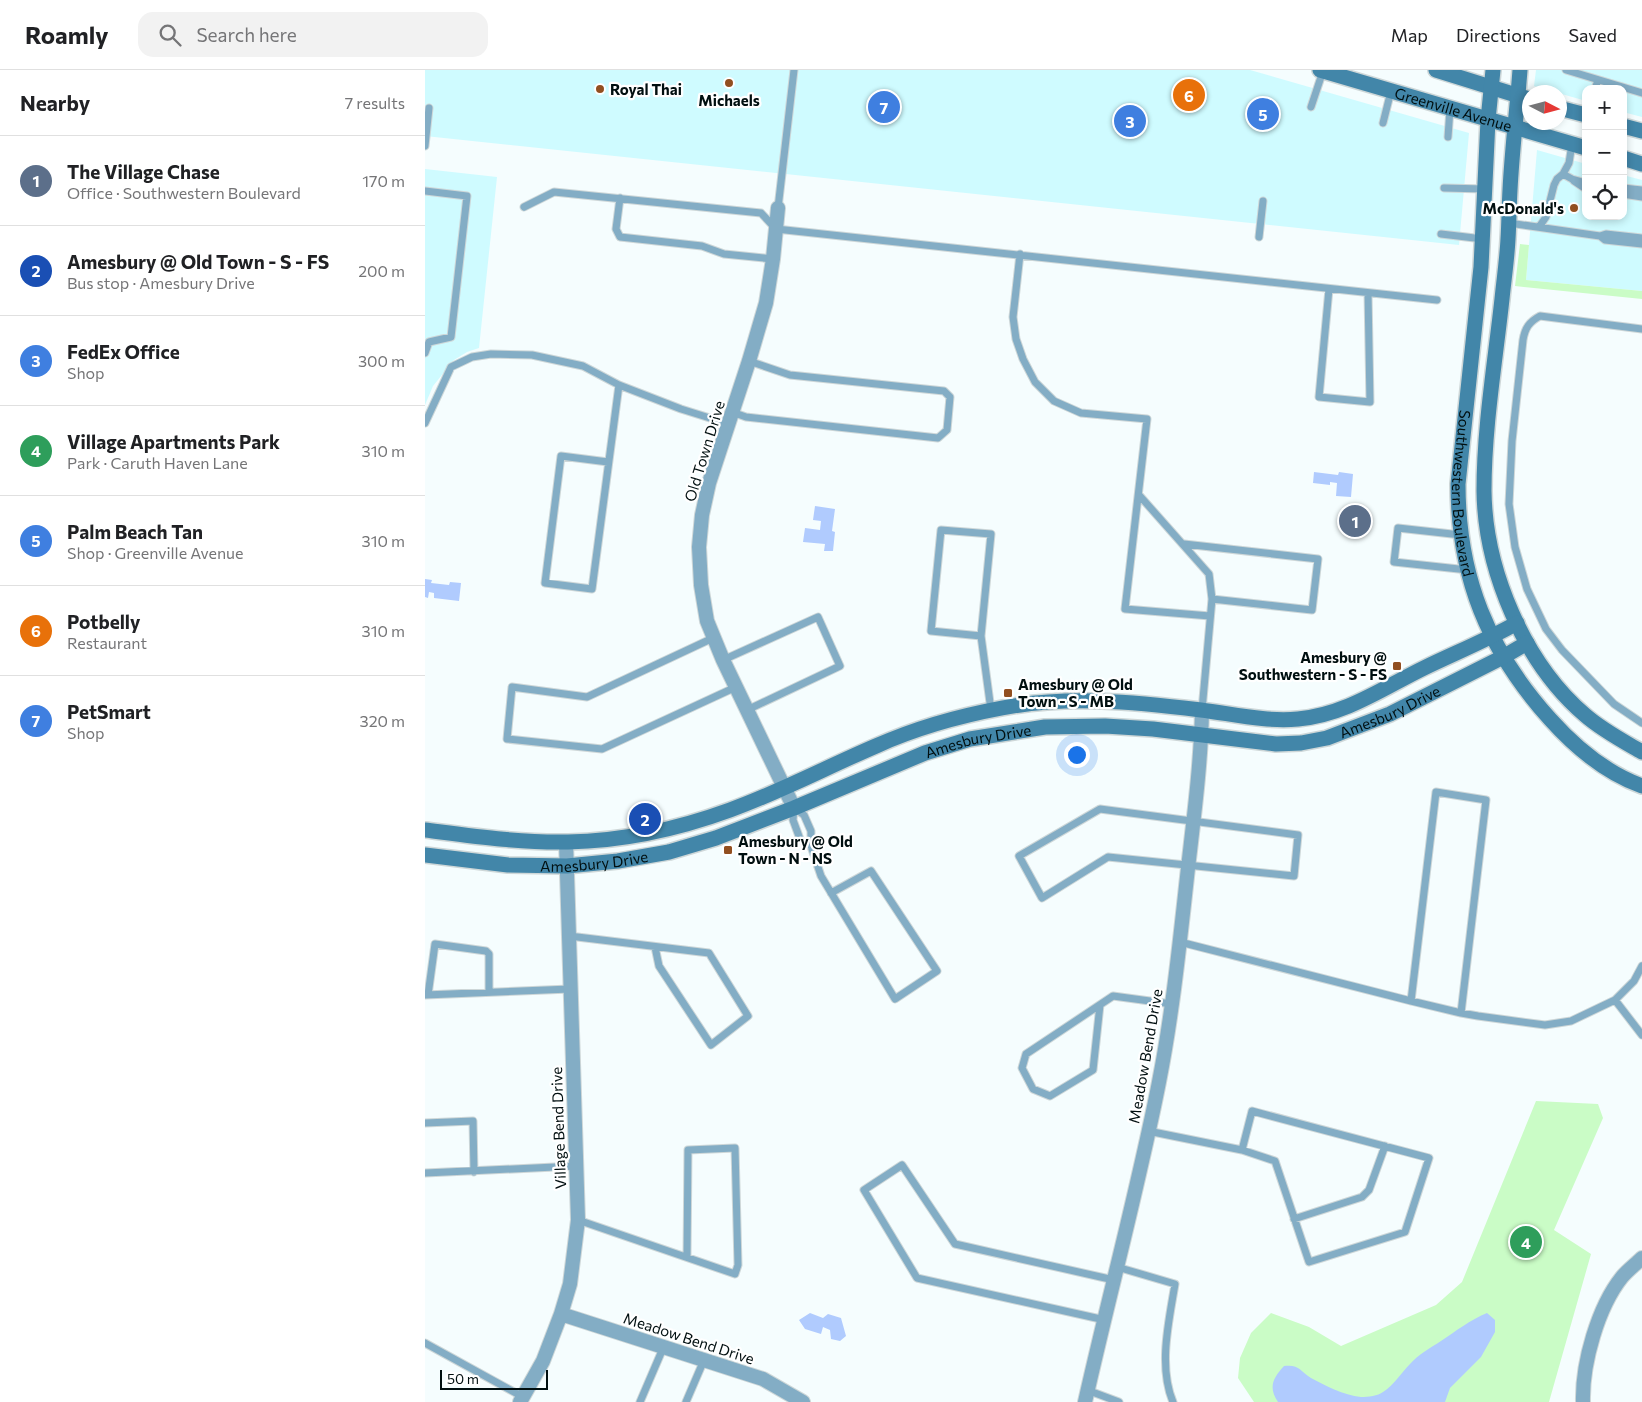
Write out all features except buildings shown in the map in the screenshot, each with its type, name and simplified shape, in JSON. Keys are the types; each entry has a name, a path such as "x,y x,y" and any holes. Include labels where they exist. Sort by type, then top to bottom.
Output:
{"street":[{"name":"Greenville Avenue","path":"1322,70 1579,146"},
{"name":"Greenville Avenue","path":"1436,70 1522,96"},
{"name":"Southwestern Boulevard","path":"1493,70 1488,120 1483,240 1458,484 1461,535 1468,570 1491,637 1533,701 1568,738 1607,768 1642,786"},
{"name":"Southwestern Boulevard","path":"1520,70 1522,85"},
{"name":"Southwestern Boulevard","path":"1522,104 1515,128 1509,223 1486,448 1484,492 1487,532 1497,572 1527,643 1561,691 1585,715 1613,735 1642,752"},
{"path":"1567,110 1582,114"},
{"path":"1627,127 1642,132"},
{"path":"1627,159 1642,164"},
{"path":"1485,189 1510,190"},
{"name":"Old Town Drive","path":"778,208 766,303 709,484 699,547 701,585 707,621 713,638 794,808"},
{"name":"Amesbury Drive","path":"425,830 511,839 566,842 598,840 663,830 729,810 913,731 958,717 1029,703 1088,700 1120,701 1272,720 1318,716 1341,710 1360,702 1517,623"},
{"name":"Amesbury Drive","path":"425,854 508,865 567,866 618,861 669,852 716,838 794,808 925,753 970,740 1045,727 1105,726 1202,734 1276,744 1301,743 1327,738 1390,714 1527,643"},
{"path":"991,710 994,736"},
{"name":"Meadow Bend Drive","path":"1086,1396 1159,1082 1172,1004 1189,865 1202,734 1202,710"},
{"name":"Village Bend Drive","path":"522,1400 543,1361 561,1314 570,1284 578,1220 566,842"},
{"path":"1583,1402 1583,1386 1590,1345 1607,1302 1622,1277 1642,1258"},
{"name":"Meadow Bend Drive","path":"561,1314 763,1379 803,1402"}],"lane":[{"path":"778,208 794,70"},
{"path":"1311,107 1322,70"},
{"path":"1566,70 1642,93"},
{"path":"1596,85 1598,80"},
{"path":"1383,123 1391,91"},
{"path":"425,146 429,108"},
{"path":"1447,137 1451,109"},
{"path":"1539,227 1546,216 1553,185 1563,174 1579,146"},
{"path":"1563,174 1582,186"},
{"path":"1572,179 1582,182"},
{"path":"1444,188 1485,189"},
{"path":"1627,188 1642,190"},
{"path":"425,191 467,196 451,338 429,342 425,353"},
{"path":"524,206 554,192 620,198 761,214 776,228 1437,300"},
{"path":"1627,195 1642,198"},
{"path":"620,198 616,230 620,236 702,246 724,254 773,259"},
{"path":"1259,237 1263,201"},
{"path":"1509,223 1600,236 1606,234 1642,238"},
{"path":"1441,234 1483,240"},
{"path":"1600,236 1605,240 1642,244"},
{"path":"1020,254 1013,318 1016,339 1023,359 1035,382 1054,401 1081,413 1147,419 1125,609 1210,616"},
{"path":"1329,289 1319,397 1370,402 1368,293"},
{"path":"1642,329 1540,316 1531,321 1525,330 1523,340 1512,441 1509,504 1515,547 1527,589 1546,629 1568,657 1614,704 1642,723"},
{"path":"425,424 451,368 472,357 491,354 532,355 583,366 619,385 681,409 731,418 746,416 938,438 947,430 950,397 944,391 790,375 749,361"},
{"path":"608,462 561,456 545,583 592,589 619,385"},
{"path":"1139,496 1209,574 1212,599 1202,710"},
{"path":"1461,535 1398,528 1394,562 1468,570"},
{"path":"981,636 931,631 941,530 991,534 981,636 991,710"},
{"path":"1184,544 1317,560 1312,610 1212,599"},
{"path":"723,660 818,617 840,666 747,710"},
{"path":"713,638 587,697 512,687 507,739 602,749 736,687"},
{"path":"1411,1001 1436,792 1486,800 1461,1012"},
{"path":"811,846 800,840 793,820 794,808 805,815 812,832 811,846 821,876 831,893 895,999 937,971 871,871 831,893"},
{"path":"1100,809 1194,821 1298,835 1294,876 1108,857 1042,898 1019,856 1100,809"},
{"path":"569,936 655,946 709,953 748,1016 711,1045 659,966 655,946"},
{"path":"1180,942 1411,1001 1478,1016 1545,1025 1571,1021 1615,1000 1634,981 1642,966"},
{"path":"489,992 489,954 486,951 435,944 427,995 570,989"},
{"path":"1100,1005 1093,1070 1050,1096 1033,1089 1022,1068 1026,1054 1113,996 1172,1004"},
{"path":"1615,1000 1642,1035"},
{"path":"1148,1131 1242,1150 1275,1161 1309,1262 1405,1232 1429,1158 1252,1111 1242,1150"},
{"path":"425,1123 473,1121 474,1172"},
{"path":"1294,1219 1362,1197 1369,1190 1385,1146"},
{"path":"578,1220 735,1274 738,1265 735,1148 688,1150 687,1257"},
{"path":"1105,1320 917,1278 864,1190 902,1165 955,1244 1175,1284 1166,1343 1167,1371 1173,1402"},
{"path":"425,1173 576,1166"},
{"path":"425,1343 522,1400"},
{"path":"639,1402 664,1346"},
{"path":"686,1402 705,1360"},
{"path":"1086,1396 1119,1402"}],"shaded area":[{"path":"425,70 1250,70 1469,133 1459,245 425,136"},
{"path":"1536,70 1642,70 1642,117 1627,113 1627,85 1582,85 1582,100 1567,96 1567,85 1534,85"},
{"path":"1537,150 1582,163 1582,220 1627,220 1627,176 1642,180 1642,291 1526,280"},
{"path":"425,169 497,177 479,348 467,352 454,360 433,386 425,405"}],"green space":[{"path":"1520,244 1529,245 1526,280 1642,291 1642,299 1515,286"},
{"path":"1536,1101 1598,1104 1603,1118 1554,1230 1591,1254 1549,1402 1254,1402 1238,1378 1240,1358 1251,1333 1271,1313 1309,1327 1341,1346 1436,1305 1462,1282"}],"water":[{"path":"1314,472 1338,475 1339,472 1353,474 1351,497 1336,496 1337,483 1330,482 1330,485 1313,483"},
{"path":"815,506 835,509 832,531 835,532 833,551 824,551 825,544 803,542 805,528 820,530 821,521 813,520"},
{"path":"425,579 432,580 431,583 449,585 450,582 461,583 459,601 434,598 434,593 429,592 428,598 425,597"},
{"path":"810,1313 823,1318 828,1314 841,1318 846,1336 840,1341 831,1339 830,1330 823,1327 821,1334 805,1329 799,1320"},
{"path":"1487,1313 1495,1320 1495,1332 1481,1357 1450,1388 1445,1402 1278,1402 1273,1392 1273,1383 1277,1375 1284,1366 1293,1366 1335,1390 1361,1397 1378,1394 1391,1386 1420,1355 1469,1322"}],"place":[{"name":"Michaels","path":"729,83"},
{"name":"Royal Thai","path":"600,89"},
{"name":"Potbelly","path":"1189,95"},
{"name":"PetSmart","path":"884,107"},
{"name":"Palm Beach Tan","path":"1263,114"},
{"name":"FedEx Office","path":"1130,121"},
{"name":"McDonald's","path":"1574,208"},
{"name":"The Village Chase","path":"1355,521"},
{"name":"Amesbury @ Southwestern - S - FS","path":"1397,666"},
{"name":"Amesbury @ Old Town - S - MB","path":"1008,693"},
{"name":"Amesbury @ Old Town - S - FS","path":"645,819"},
{"name":"Amesbury @ Old Town - N - NS","path":"728,850"},
{"name":"Village Apartments Park","path":"1526,1242"}]}
